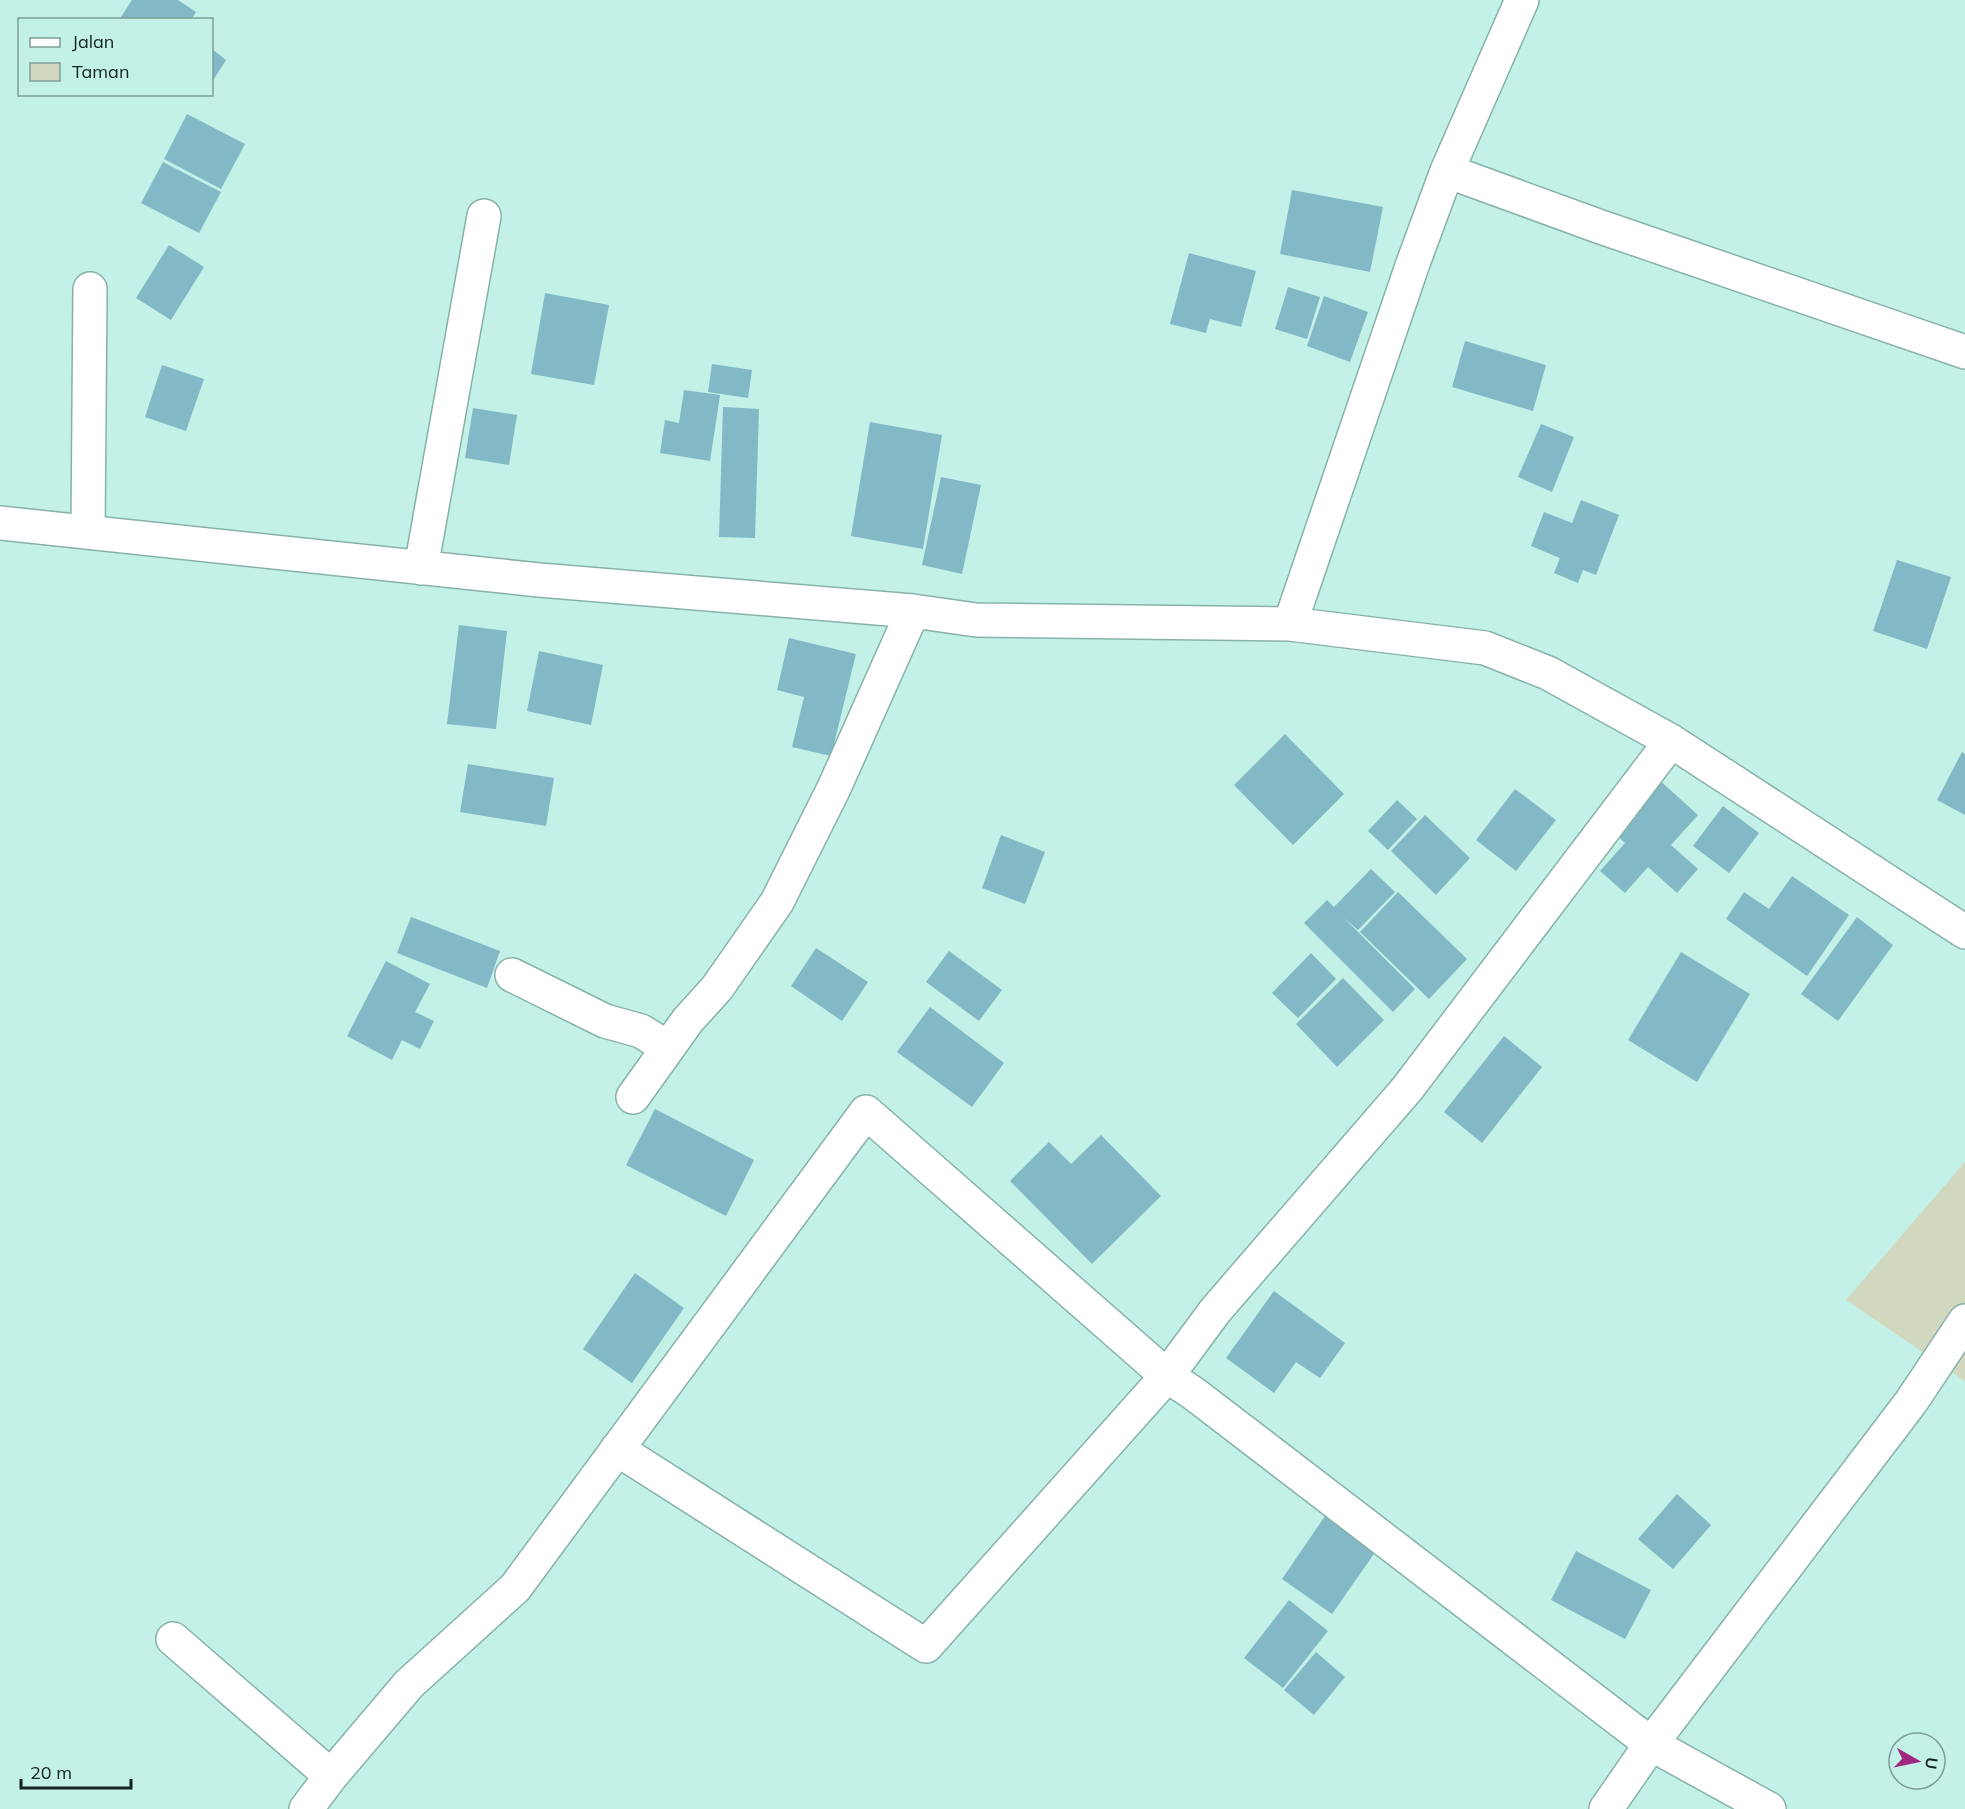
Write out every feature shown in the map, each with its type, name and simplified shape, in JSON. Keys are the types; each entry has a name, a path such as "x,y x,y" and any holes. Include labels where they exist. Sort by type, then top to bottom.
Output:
{"street":[{"path":"1290,624 1412,266 1447,171 1522,0"},
{"path":"1447,171 1598,226 1965,352"},
{"path":"421,568 484,216"},
{"path":"87,532 90,289"},
{"path":"0,523 551,581 913,611 976,620 1290,624 1485,648 1548,673 1671,741 1965,932"},
{"path":"633,1097 688,1020 717,988 777,902 834,788 913,611"},
{"path":"617,1449 926,1646 1167,1376 1215,1311 1407,1089 1671,741"},
{"path":"512,975 605,1021 642,1031 668,1048"},
{"path":"306,1809 409,1684 515,1588 866,1112 1167,1376 1193,1393 1651,1744 1769,1809"},
{"path":"1606,1809 1651,1744 1911,1402 1965,1321"},
{"path":"173,1639 331,1776"}],"green space":[{"path":"1965,1162 1965,1381 1846,1300"}],"building":[{"path":"132,0 178,0 196,12 192,18 120,18"},
{"path":"213,50 226,60 213,80"},
{"path":"187,114 245,144 221,189 164,159"},
{"path":"163,162 221,192 199,233 141,203"},
{"path":"1292,190 1383,207 1370,272 1280,254"},
{"path":"169,245 204,267 171,320 136,298"},
{"path":"1189,253 1256,271 1241,327 1210,319 1206,333 1170,324"},
{"path":"1288,287 1320,297 1307,339 1275,329"},
{"path":"545,293 609,305 594,385 531,374"},
{"path":"1324,296 1368,312 1350,362 1307,346"},
{"path":"1465,341 1546,365 1533,411 1452,387"},
{"path":"712,364 752,370 748,398 708,392"},
{"path":"162,365 204,379 186,431 145,417"},
{"path":"684,390 720,395 710,461 660,453 665,420 679,423"},
{"path":"723,407 759,409 755,538 719,537"},
{"path":"473,408 517,415 509,465 465,458"},
{"path":"870,422 942,435 923,549 851,536"},
{"path":"1541,424 1574,437 1552,492 1518,477"},
{"path":"941,477 981,485 962,574 922,565"},
{"path":"1581,500 1619,515 1596,575 1583,570 1578,583 1554,573 1560,558 1531,546 1544,512 1572,523"},
{"path":"1897,560 1951,577 1927,649 1873,631"},
{"path":"459,625 507,631 496,729 447,724"},
{"path":"789,638 856,654 831,756 792,747 804,697 777,690"},
{"path":"539,651 603,665 591,725 527,711"},
{"path":"1285,734 1344,794 1293,845 1234,785"},
{"path":"1962,752 1965,754 1965,815 1937,800"},
{"path":"468,764 554,778 546,826 460,812"},
{"path":"1657,778 1698,815 1671,845 1698,869 1677,893 1648,867 1625,893 1600,871 1625,843 1611,830"},
{"path":"1515,789 1556,820 1516,871 1476,840"},
{"path":"1397,800 1417,819 1388,850 1368,831"},
{"path":"1723,806 1759,833 1729,873 1693,846"},
{"path":"1425,815 1470,858 1436,895 1391,851"},
{"path":"1001,835 1045,852 1025,904 982,888"},
{"path":"1371,869 1395,892 1358,930 1344,918 1415,989 1393,1012 1304,923 1327,900 1334,907"},
{"path":"1792,876 1849,915 1807,976 1726,919 1744,892 1769,909"},
{"path":"1398,892 1467,959 1429,999 1360,932"},
{"path":"411,917 500,951 487,988 397,953"},
{"path":"1857,917 1893,945 1838,1021 1801,994"},
{"path":"816,948 868,982 842,1021 791,986"},
{"path":"949,951 1002,990 979,1021 926,982"},
{"path":"1681,952 1750,994 1697,1082 1628,1040"},
{"path":"1311,953 1336,979 1298,1018 1272,993"},
{"path":"386,961 430,984 415,1012 434,1021 420,1049 402,1040 392,1060 347,1036"},
{"path":"1343,978 1384,1020 1337,1067 1296,1024"},
{"path":"930,1007 1004,1063 972,1107 897,1052"},
{"path":"1504,1036 1542,1067 1482,1143 1444,1112"},
{"path":"655,1109 754,1160 726,1216 626,1165"},
{"path":"1101,1135 1161,1196 1092,1264 1010,1181 1049,1142 1071,1164"},
{"path":"635,1273 684,1308 632,1383 583,1349"},
{"path":"1274,1291 1345,1343 1320,1378 1296,1362 1274,1393 1226,1358"},
{"path":"1677,1494 1711,1525 1673,1569 1638,1539"},
{"path":"1325,1516 1376,1551 1332,1614 1282,1579"},
{"path":"1576,1551 1651,1590 1625,1639 1551,1600"},
{"path":"1289,1600 1328,1631 1283,1688 1244,1658"},
{"path":"1316,1652 1345,1677 1314,1715 1284,1690"}]}
